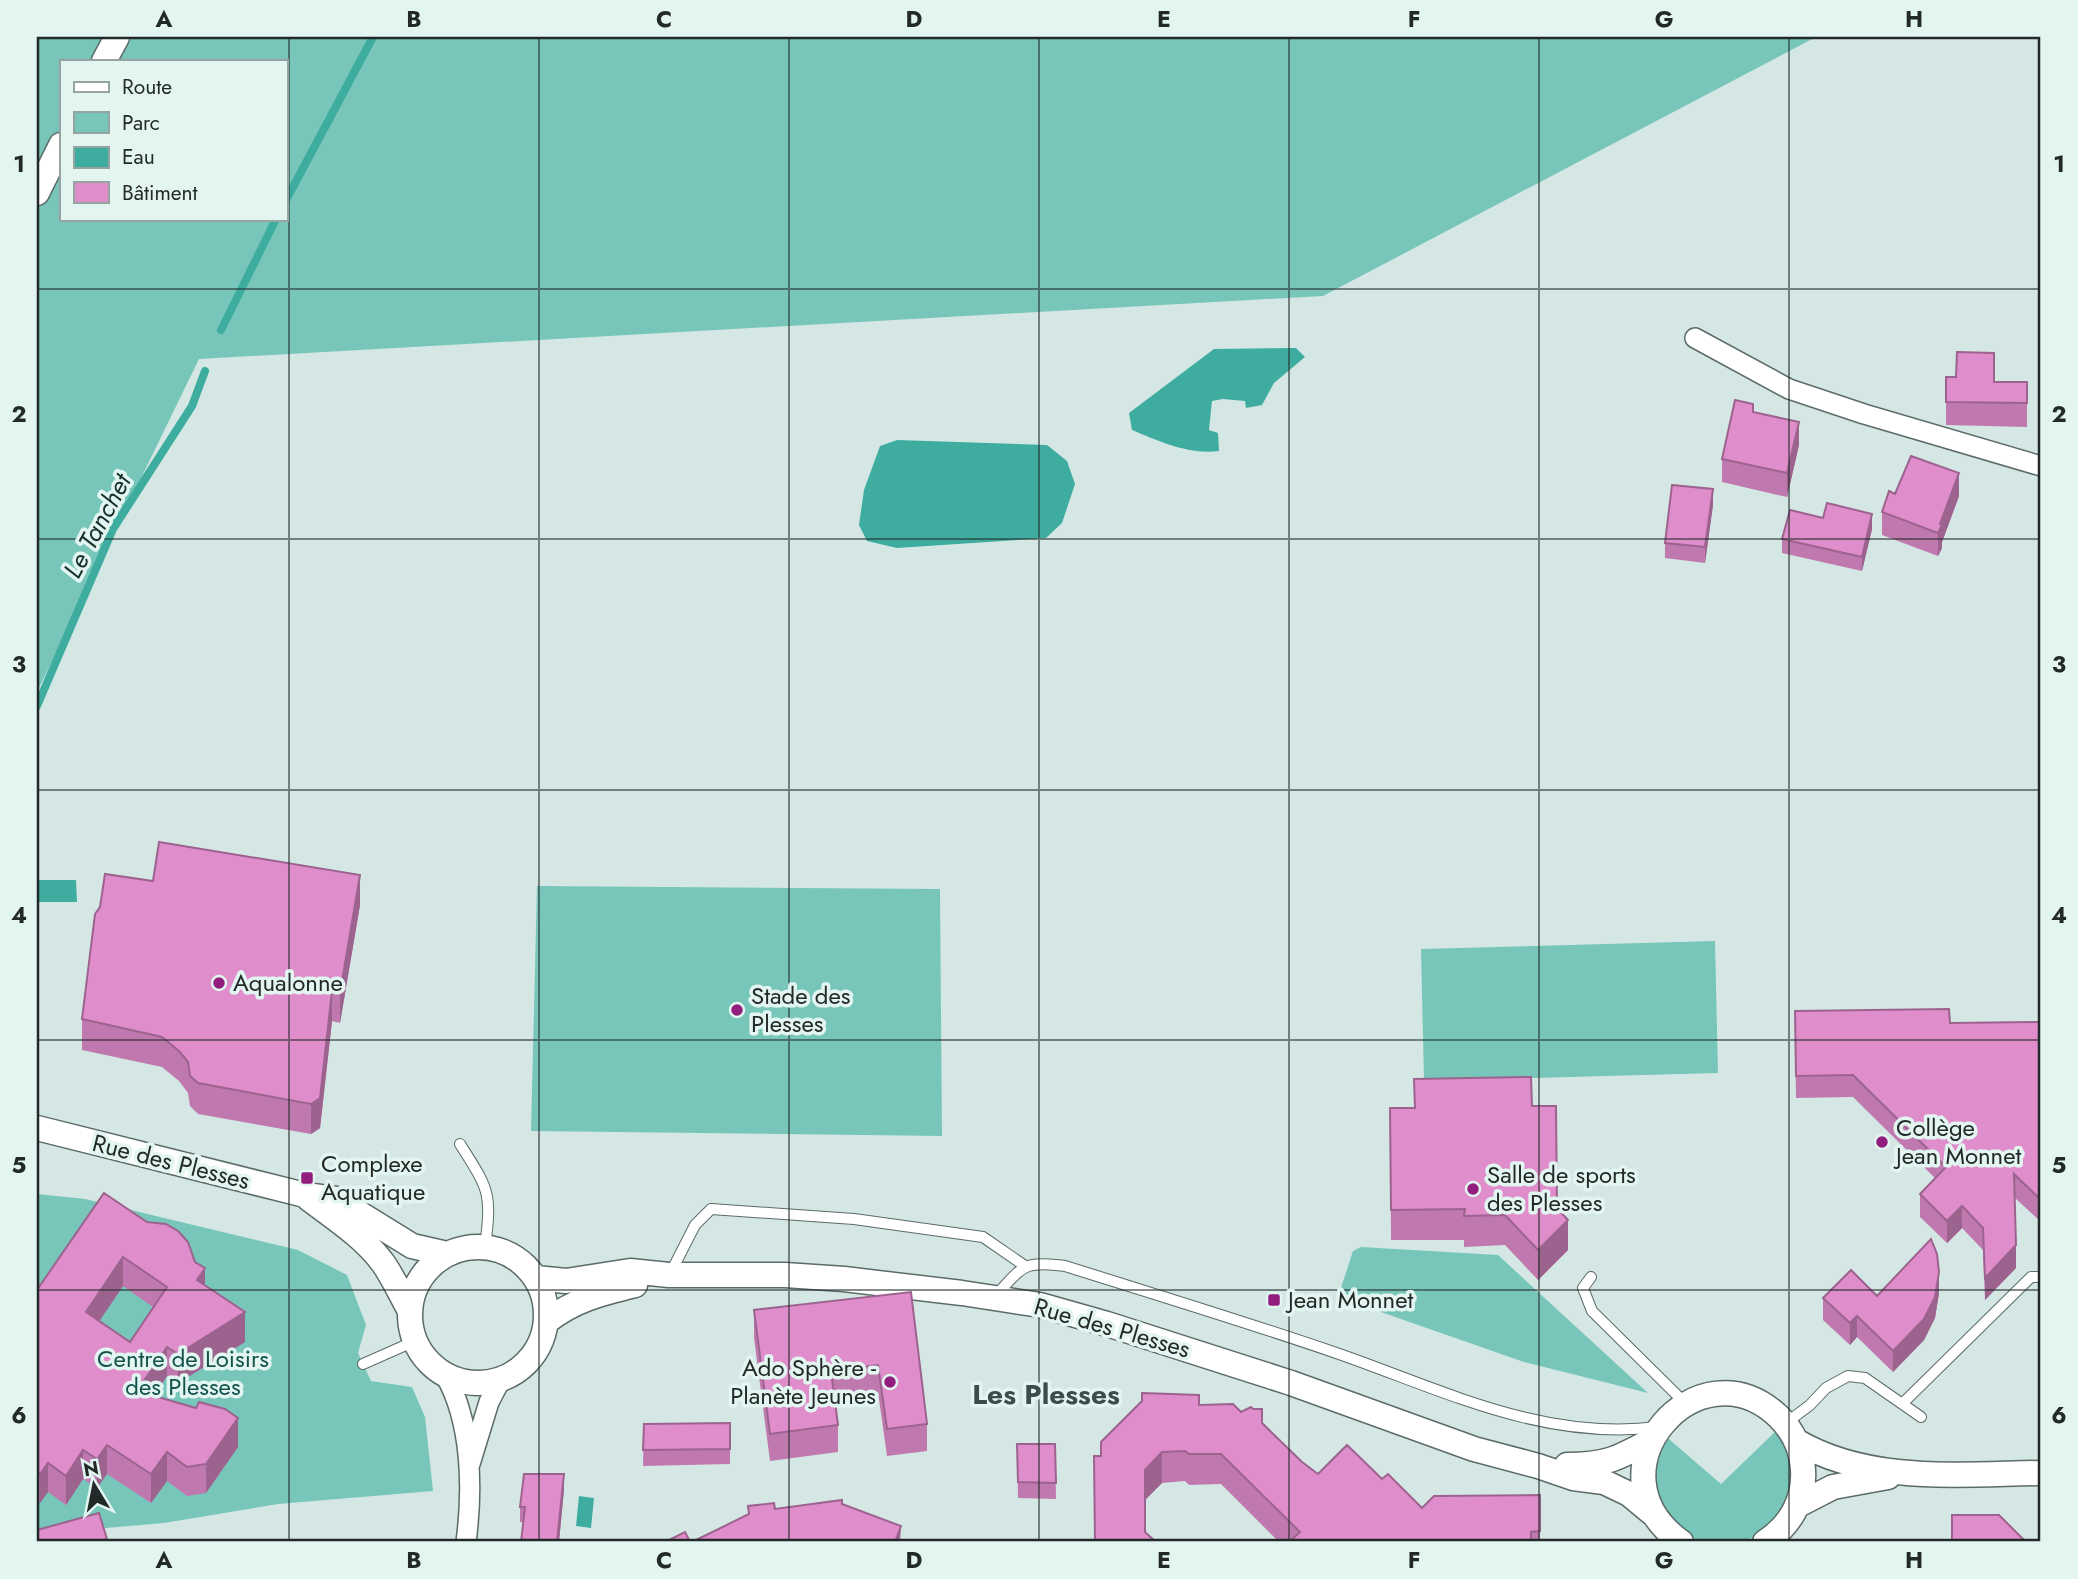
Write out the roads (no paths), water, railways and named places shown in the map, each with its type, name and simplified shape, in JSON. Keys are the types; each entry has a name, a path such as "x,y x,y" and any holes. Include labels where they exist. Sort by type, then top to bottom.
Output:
{"street":[{"path":"105,60 117,37"},
{"path":"37,193 60,147"},
{"path":"1695,338 1789,389 2041,466"},
{"name":"Rue des Plesses","path":"37,1128 305,1195 336,1199 412,1246 447,1254"},
{"name":"Rue des Plesses","path":"305,1195 351,1229 372,1250 390,1274 410,1311"},
{"path":"485,1247 514,1257 536,1278 545,1299 546,1322 536,1351 521,1367 501,1379 478,1383 445,1375 427,1360 415,1341 410,1311 421,1278 437,1260 465,1248 485,1247"},
{"name":"Rue des Plesses","path":"536,1278 566,1281 630,1271 669,1275 797,1276 844,1279 1040,1305 1291,1383 1474,1449 1573,1478 1617,1487 1652,1513 1665,1530 1681,1542"},
{"name":"Rue des Plesses","path":"546,1322 559,1312 589,1297 669,1275"},
{"path":"445,1375 458,1401 470,1465 466,1542"},
{"path":"470,1465 489,1402 501,1379"},
{"path":"1685,1404 1720,1394 1756,1401 1772,1410 1791,1432 1815,1452 1848,1464 1905,1473 2041,1473"},
{"name":"Rue des Plesses","path":"1538,1466 1591,1466 1609,1462 1654,1434 1671,1414 1685,1404"},
{"path":"1765,1542 1775,1536 1798,1505 1804,1479 1801,1453 1791,1432"},
{"path":"1652,1513 1643,1477 1646,1453 1654,1434"},
{"path":"1798,1505 1833,1487 1905,1473"}],"lane":[{"path":"460,1143 485,1183 489,1196 485,1247"},
{"path":"669,1275 695,1226 711,1209 854,1219 983,1237 1025,1266"},
{"path":"993,1297 1025,1266 1043,1263 1077,1270 1309,1344 1498,1412 1533,1421 1592,1430 1654,1434"},
{"path":"1591,1277 1583,1288 1592,1311 1685,1404"},
{"path":"1902,1404 2031,1277 2041,1277"},
{"path":"363,1364 415,1341"},
{"path":"1791,1432 1826,1388 1848,1376 1865,1378 1921,1417"}],"water":[{"path":"1296,348 1305,357 1274,383 1262,405 1246,408 1245,401 1212,401 1209,430 1218,433 1219,451 1185,449 1132,430 1129,413 1214,349"},
{"path":"897,440 1047,445 1067,461 1075,484 1062,523 1046,538 897,548 867,541 859,525 864,490 880,446"},
{"path":"37,880 76,880 77,902 37,902"},
{"path":"579,1496 594,1498 591,1528 576,1526"}],"waterway":[{"name":"Le Tanchet","path":"287,198 373,37"},
{"name":"Le Tanchet","path":"221,330 276,220"},
{"name":"Le Tanchet","path":"37,706 113,529 192,406 205,371"}],"place":[{"name":"Aqualonne","path":"219,983"},
{"name":"Stade des Plesses","path":"737,1010"},
{"name":"Collège Jean Monnet","path":"1882,1142"},
{"name":"Complexe Aquatique","path":"307,1178"},
{"name":"Salle de sports des Plesses","path":"1473,1189"},
{"name":"Jean Monnet","path":"1274,1300"},
{"name":"Ado Sphère - Planète Jeunes","path":"890,1382"}],"district":[{"name":"Les Plesses","path":"1046,1394"}],"park label":[{"name":"Centre de Loisirs des Plesses","path":"183,1373"}]}
